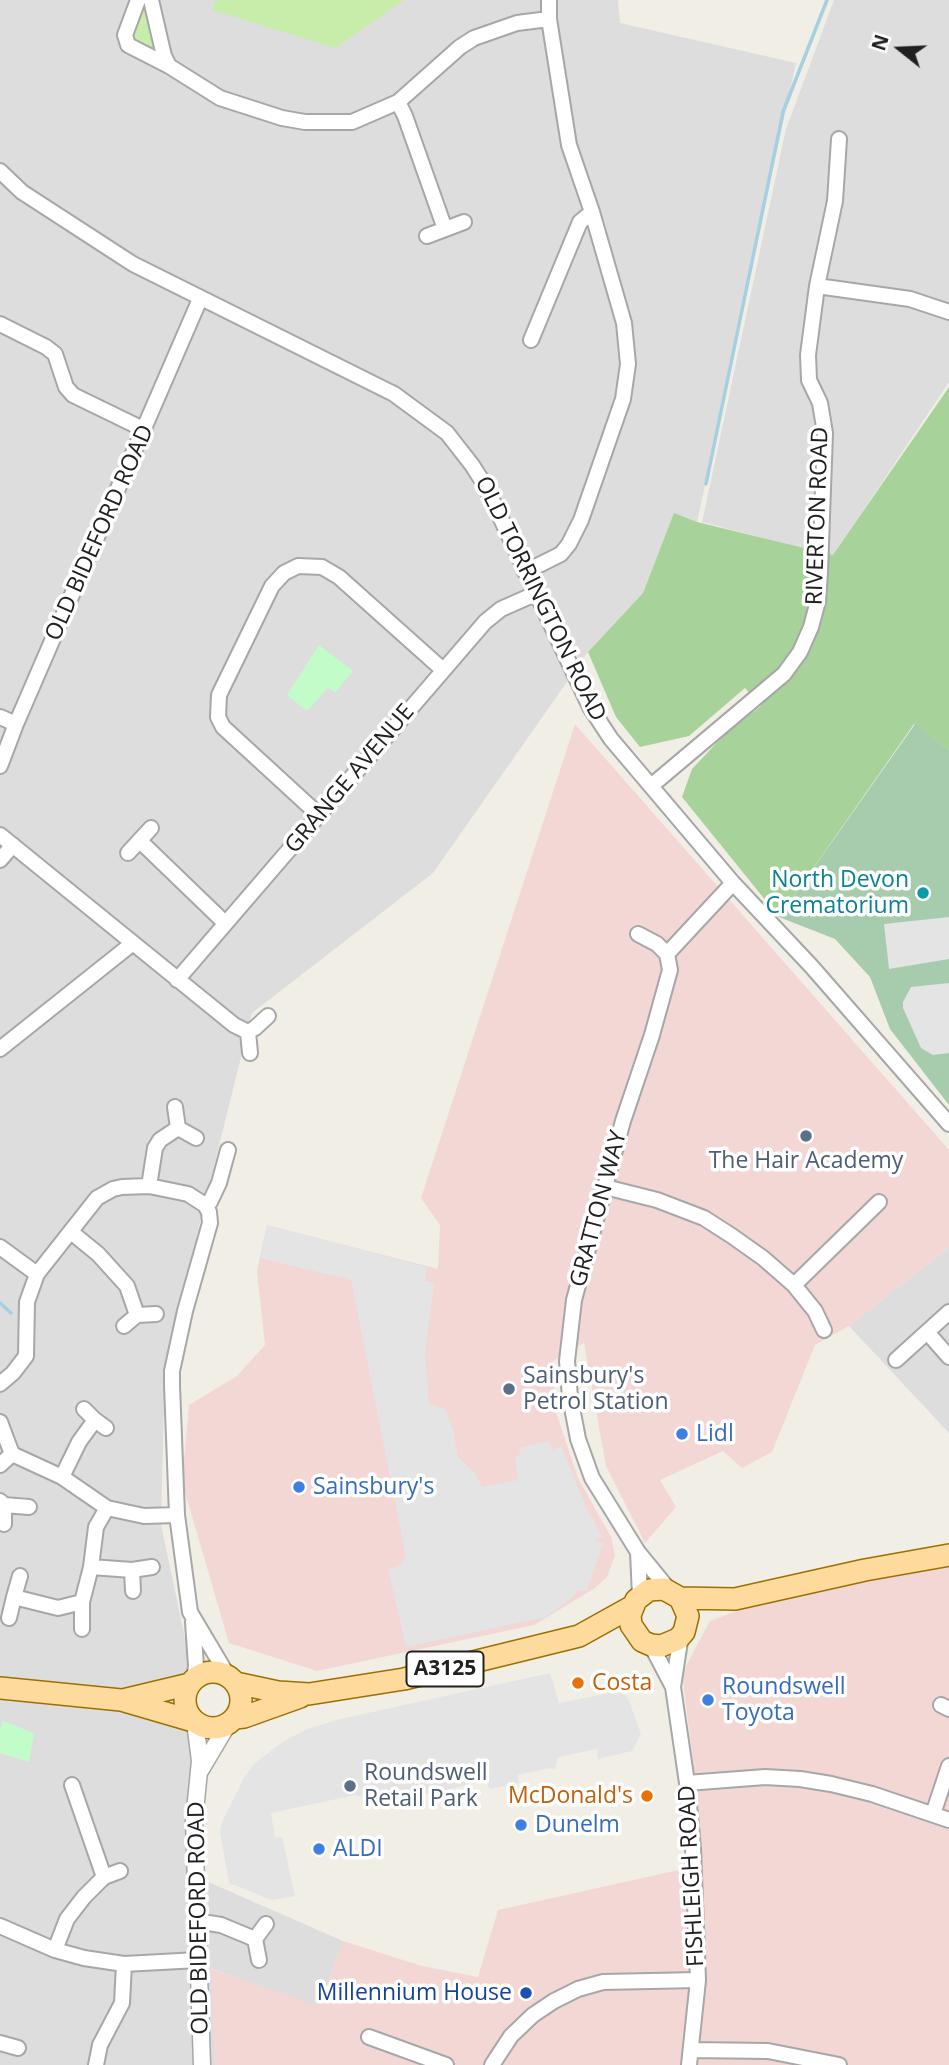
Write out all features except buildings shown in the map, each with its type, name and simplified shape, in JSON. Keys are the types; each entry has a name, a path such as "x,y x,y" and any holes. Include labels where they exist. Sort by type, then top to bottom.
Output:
{"main road":[{"path":"735,1599 675,1594 654,1589 636,1601 630,1615 631,1625 646,1643 670,1644 696,1621 735,1599 865,1570 949,1555"},
{"path":"675,1594 687,1609 685,1629"},
{"name":"A3125","path":"579,1636 636,1601"},
{"name":"A3125","path":"0,1688 121,1700 194,1721 211,1729 309,1694 404,1679 579,1636 612,1637 646,1643"},
{"name":"A3125","path":"121,1700 192,1681 206,1672 218,1672 232,1680 278,1692 309,1694"},
{"path":"232,1680 241,1701 232,1721"},
{"path":"192,1681 185,1693 185,1703 187,1713 194,1721"}],"street":[{"path":"138,0 125,34 126,43 169,66 220,99 282,118 305,122 352,122 398,102 460,47 474,38 517,23 549,19"},
{"path":"151,0 169,66"},
{"path":"525,572 550,562 561,554 582,520 623,399 628,364 624,323 592,212 569,145 548,0"},
{"path":"398,102 444,229"},
{"name":"RIVERTON ROAD","path":"651,786 784,674 800,652 811,629 818,601 825,433 820,403 809,380 808,355 817,286 835,201 839,139"},
{"name":"OLD TORRINGTON ROAD","path":"0,171 22,192 133,264 394,394 437,424 472,465 486,487 590,707 611,739 733,883 812,967 949,1124"},
{"path":"531,340 580,222 592,212"},
{"path":"427,236 464,222"},
{"path":"817,286 910,299 949,312"},
{"name":"OLD BIDEFORD ROAD","path":"0,766 200,299"},
{"path":"0,324 55,354 66,387 73,395 145,430"},
{"path":"320,816 223,727 218,717 219,695 272,586 284,573 298,566 322,567 339,577 443,670"},
{"name":"GRANGE AVENUE","path":"177,980 485,622 501,609 535,594"},
{"path":"0,717 16,724"},
{"path":"128,853 151,828"},
{"path":"0,835 234,1025 248,1031 268,1016"},
{"path":"140,841 225,923"},
{"path":"0,860 13,845"},
{"path":"638,934 657,944 667,954 733,883"},
{"path":"0,1049 133,943"},
{"name":"GRATTON WAY","path":"667,954 670,970 652,1035 623,1121 574,1300 567,1360 570,1397 578,1439 592,1478 638,1552 675,1594"},
{"path":"248,1031 250,1053"},
{"path":"175,1107 178,1128"},
{"path":"178,1128 196,1138"},
{"path":"149,1186 155,1148 160,1140 178,1128"},
{"path":"205,1205 211,1202 219,1183 228,1150"},
{"path":"0,1384 26,1356 27,1302 37,1274 97,1198 113,1189 149,1186 188,1194 205,1205 210,1223 185,1311 172,1371 177,1515 187,1595 193,1620 196,1666 192,1681"},
{"path":"605,1187 657,1200 704,1218 763,1258 794,1285 815,1311 824,1330"},
{"path":"794,1285 880,1202"},
{"path":"71,1232 98,1254 127,1286 137,1315"},
{"path":"0,1247 37,1274"},
{"path":"896,1360 949,1312"},
{"path":"124,1326 137,1315 156,1314"},
{"path":"928,1332 949,1357"},
{"path":"62,1477 79,1442 101,1424 84,1409"},
{"path":"0,1422 12,1454 62,1477 107,1508 144,1516 177,1515"},
{"path":"0,1465 12,1454"},
{"path":"4,1524 2,1503 29,1507"},
{"path":"82,1629 82,1602 91,1567 96,1527 107,1508"},
{"name":"GRATTON WAY","path":"636,1601 638,1552"},
{"path":"91,1567 132,1570 152,1567"},
{"path":"132,1570 133,1591"},
{"path":"9,1618 20,1576"},
{"path":"15,1597 58,1608 82,1602"},
{"path":"193,1620 232,1680"},
{"name":"FISHLEIGH ROAD","path":"685,1629 673,1687 694,1848 698,1980 690,2058"},
{"name":"FISHLEIGH ROAD","path":"646,1643 673,1687"},
{"name":"OLD BIDEFORD ROAD","path":"194,1721 200,1771 194,1821 202,2065"},
{"name":"OLD BIDEFORD ROAD","path":"200,1771 232,1721"},
{"path":"933,1814 949,1766"},
{"path":"687,1783 765,1777 800,1779 840,1786 949,1820"},
{"path":"72,1786 104,1877"},
{"path":"55,1950 67,1919 104,1877 120,1871"},
{"path":"196,1921 221,1925 255,1940"},
{"path":"259,1960 255,1940 266,1924"},
{"path":"0,1926 55,1950 84,1958 124,1964 198,1960"},
{"path":"96,2065 100,2045 122,2003 124,1964"},
{"path":"492,2065 511,2036 533,2015 578,1989 603,1982 698,1980"},
{"path":"369,2038 446,2065"},
{"path":"0,2043 18,2048"},
{"path":"690,2058 768,2052 839,2065"}],"shaded area":[{"path":"0,0 618,0 620,23 796,63 697,522 674,514 643,593 588,652 433,873 252,1013 165,1363 161,1525 189,1657 206,1881 343,1941 319,2007 212,1969 215,2065 0,2065"},
{"path":"834,0 949,0 949,382 833,556 702,522 786,129"},
{"path":"575,724 949,1150 949,1247 849,1326 815,1345 772,1452 742,1468 723,1451 660,1480 676,1507 645,1543 606,1466 584,1343 553,1361 555,1409 578,1478 611,1537 615,1555 607,1577 595,1588 534,1625 317,1671 229,1643 182,1482 189,1405 237,1376 265,1345 257,1271 267,1225 438,1269 440,1225 421,1198"},
{"path":"949,917 949,959 889,969 884,924"},
{"path":"949,983 949,1053 933,1055 921,1048 903,1008 903,1002 911,987"},
{"path":"267,1225 427,1267 425,1281 434,1283 425,1352 429,1404 445,1409 453,1429 458,1457 475,1473 482,1487 518,1480 515,1457 520,1455 519,1448 549,1441 552,1450 561,1446 587,1509 602,1536 595,1541 603,1543 587,1591 579,1590 545,1617 406,1647 388,1568 398,1567 406,1557 351,1280 260,1258"},
{"path":"949,1247 949,1433 849,1326"},
{"path":"949,1564 949,2065 215,2065 211,1969 319,2006 343,1941 422,1966 478,1977 498,1910 701,1865 682,1673 710,1621 742,1609 821,1590"},
{"name":"Roundswell Retail Park","path":"550,1673 559,1703 620,1691 628,1698 641,1734 632,1751 598,1759 597,1749 558,1757 555,1769 518,1775 519,1783 490,1789 486,1781 385,1803 355,1795 271,1813 275,1838 282,1837 295,1896 272,1900 229,1883 220,1831 222,1822 244,1778 255,1763 284,1741 305,1730 336,1720"}],"green space":[{"path":"216,0 404,0 335,48 212,10"},
{"path":"139,7 146,10 157,48 153,51 131,40"},
{"path":"949,387 949,750 914,724 779,917 682,797 692,769 726,733 761,706 745,688 689,736 640,747 616,717 588,652 643,593 674,513 697,522 833,555"},
{"path":"319,645 353,671 336,692 328,688 307,711 287,695"},
{"name":"North Devon Crematorium","path":"915,724 949,750 949,1105 890,1029 870,977 835,939 779,917"},
{"path":"3,1721 34,1733 29,1762 0,1753 0,1730"}],"waterway":[{"path":"706,484 783,112 827,0"},
{"path":"0,1303 11,1313"}],"place":[{"name":"North Devon Crematorium","path":"923,893"},
{"name":"The Hair Academy","path":"806,1136"},
{"name":"Sainsbury's Petrol Station","path":"509,1389"},
{"name":"Lidl","path":"682,1434"},
{"name":"Sainsbury's","path":"299,1487"},
{"name":"Costa","path":"578,1683"},
{"name":"Roundswell Toyota","path":"708,1700"},
{"name":"Roundswell Retail Park","path":"350,1786"},
{"name":"McDonald's","path":"647,1796"},
{"name":"Dunelm","path":"521,1825"},
{"name":"ALDI","path":"319,1849"},
{"name":"Millennium House","path":"526,1993"}]}
